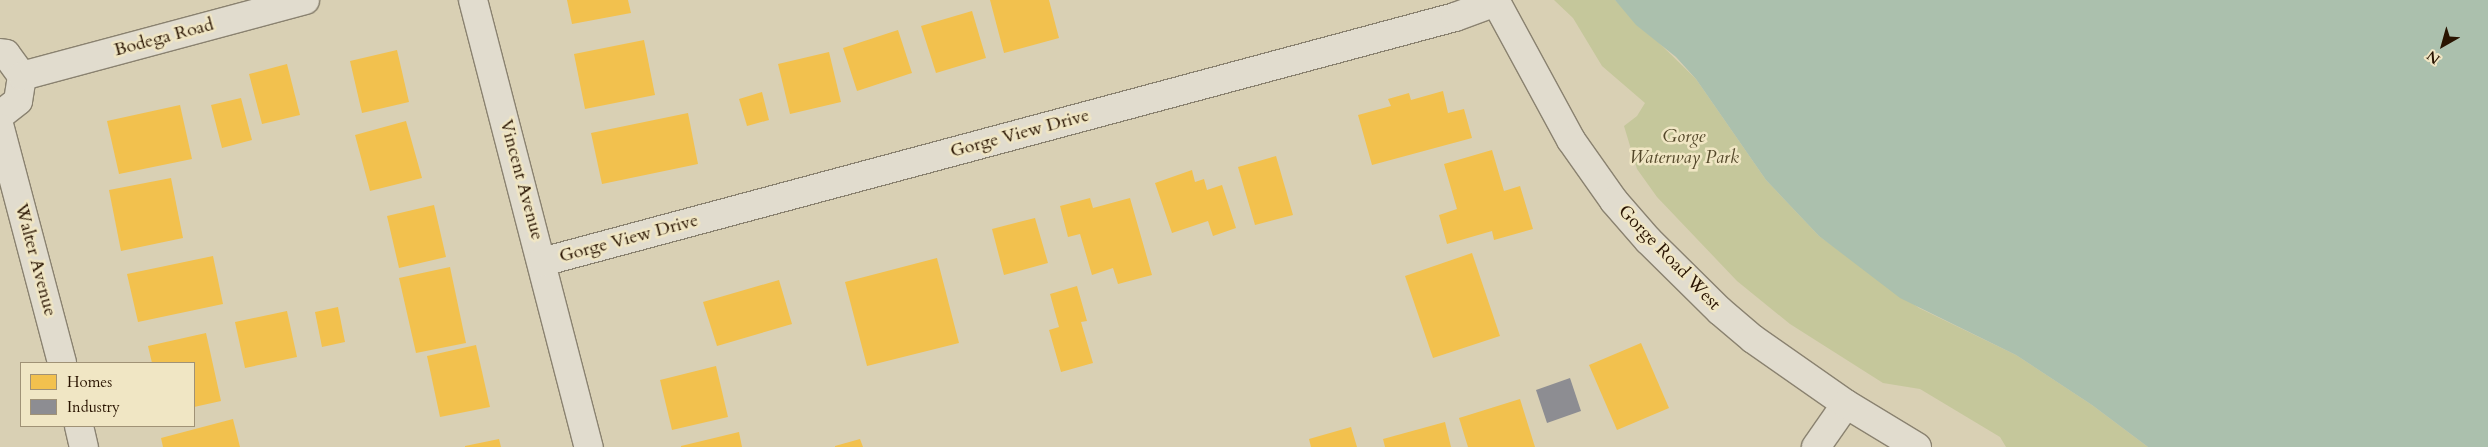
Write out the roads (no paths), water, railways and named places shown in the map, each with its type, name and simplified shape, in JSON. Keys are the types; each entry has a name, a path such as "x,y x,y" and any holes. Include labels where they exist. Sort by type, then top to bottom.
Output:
{"street":[{"name":"Bodega Road","path":"22,76 305,0"},
{"name":"Vincent Avenue","path":"474,0 589,447"},
{"name":"Gorge View Drive","path":"542,262 1446,20 1495,1"},
{"name":"Gorge Road West","path":"1495,1 1571,140 1614,201 1720,312 1846,404 1916,447"},
{"path":"0,53 6,54 22,76 18,101 0,115"},
{"name":"Walter Avenue","path":"0,128 62,362"},
{"path":"1816,447 1846,404"},
{"path":"79,427 84,447"}],"park label":[{"name":"Gorge Waterway Park","path":"1684,148"}]}
